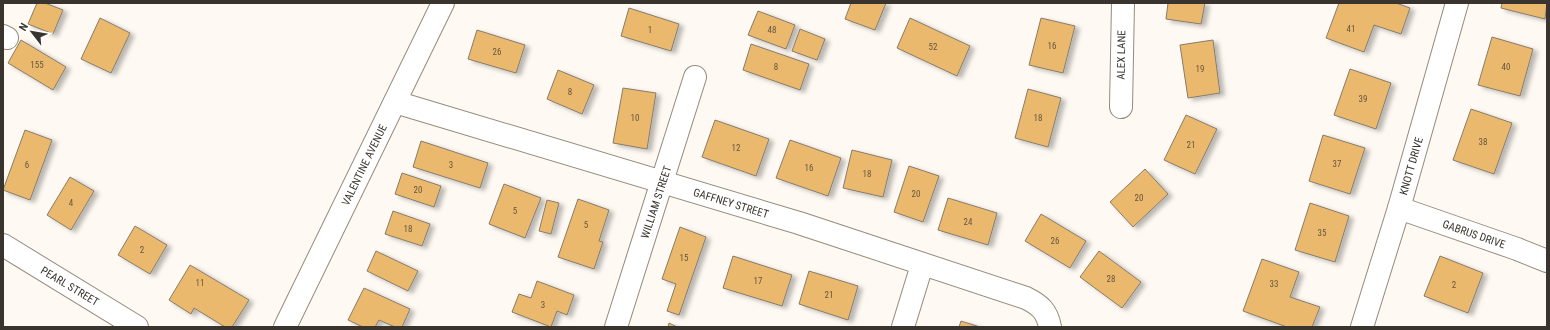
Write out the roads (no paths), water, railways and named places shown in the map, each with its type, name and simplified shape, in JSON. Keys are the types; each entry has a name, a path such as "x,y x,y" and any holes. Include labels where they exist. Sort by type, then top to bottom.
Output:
{"street":[{"name":"VALENTINE AVENUE","path":"285,327 442,3"},
{"name":"ALEX LANE","path":"1121,107 1123,3"},
{"name":"KNOTT DRIVE","path":"1362,327 1400,208 1457,3"},
{"name":"WILLIAM STREET","path":"616,327 695,77"},
{"name":"GAFFNEY STREET","path":"395,102 799,223 922,265 1026,298 1038,304 1048,315 1050,327"},
{"name":"GABRUS DRIVE","path":"1400,208 1547,261"},
{"name":"PEARL STREET","path":"3,245 137,327"},
{"path":"903,327 922,265"}]}
